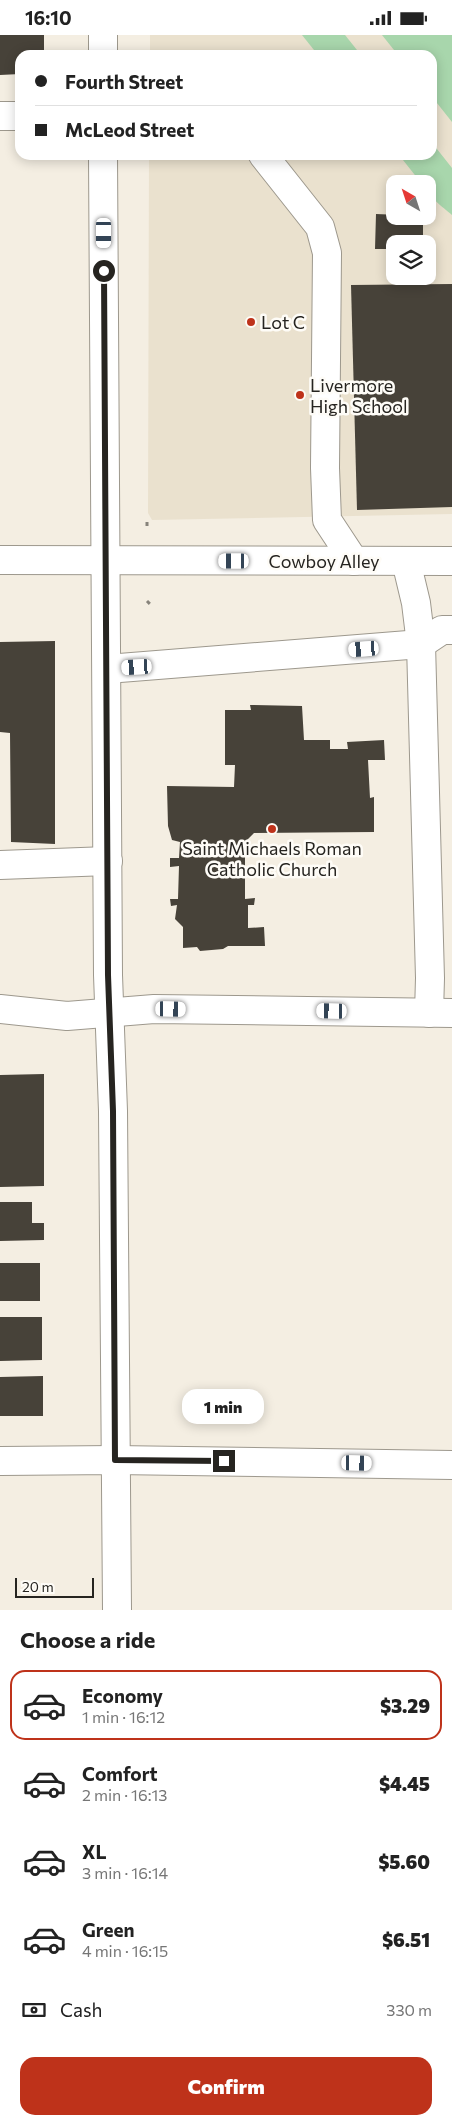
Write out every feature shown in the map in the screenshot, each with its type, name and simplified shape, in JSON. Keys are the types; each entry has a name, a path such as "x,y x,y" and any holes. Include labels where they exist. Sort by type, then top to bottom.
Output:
{"street":[{"path":"103,35 103,50"},
{"path":"0,116 15,116"},
{"path":"103,160 108,861 113,1111 117,1610"},
{"path":"267,160 320,227 327,253 325,468 327,520 354,561"},
{"name":"Cowboy Alley","path":"0,560 452,561"},
{"path":"0,1009 67,1016 154,1009 440,1013 430,978 422,644 416,603 406,561"},
{"path":"107,669 422,644 442,630 452,630"},
{"path":"0,865 108,861"},
{"path":"0,1461 115,1460 452,1465"}],"path":[{"path":"147,601 151,605"}],"shaded area":[{"name":"Livermore High School","path":"150,35 452,35 452,514 152,520 148,513 149,160 437,160 437,50 150,50"}],"green space":[{"path":"302,35 345,35 357,50 314,50"},
{"path":"382,35 452,35 452,122 437,103 437,50 394,50"},
{"path":"437,149 452,168 452,215 436,201 436,175 415,175 403,160 437,160"}],"building":[{"path":"0,35 44,35 44,50 15,50 15,74 0,75"},
{"path":"376,214 386,214 386,225 423,225 423,235 386,235 386,249 375,249"},
{"path":"452,284 452,507 357,510 351,285"},
{"path":"55,641 55,844 11,842 10,733 0,732 0,642"},
{"name":"Saint Michaels Roman Catholic Church","path":"250,705 302,706 304,740 330,740 330,749 348,749 347,742 384,740 385,760 368,760 370,798 374,797 374,832 254,833 245,842 245,899 255,898 254,905 248,905 248,928 264,927 265,946 228,946 223,949 200,951 197,947 183,948 183,927 175,919 177,905 171,906 170,899 178,899 179,866 170,867 170,858 179,858 180,842 172,840 168,826 167,786 234,787 235,765 225,765 225,710 251,710"},
{"path":"44,1074 44,1186 0,1187 0,1075"},
{"path":"0,1202 32,1202 32,1223 44,1223 44,1240 0,1241"},
{"path":"0,1263 40,1263 40,1301 0,1301"},
{"path":"0,1317 42,1317 42,1360 0,1361"},
{"path":"43,1376 43,1416 0,1416 0,1377"}],"place":[{"name":"Lot C","path":"251,322"},
{"name":"Livermore High School","path":"300,395"},
{"name":"Saint Michaels Roman Catholic Church","path":"272,829"}],"route":[{"path":"104,271 108,975 113,1111 115,1460 224,1461"}]}
